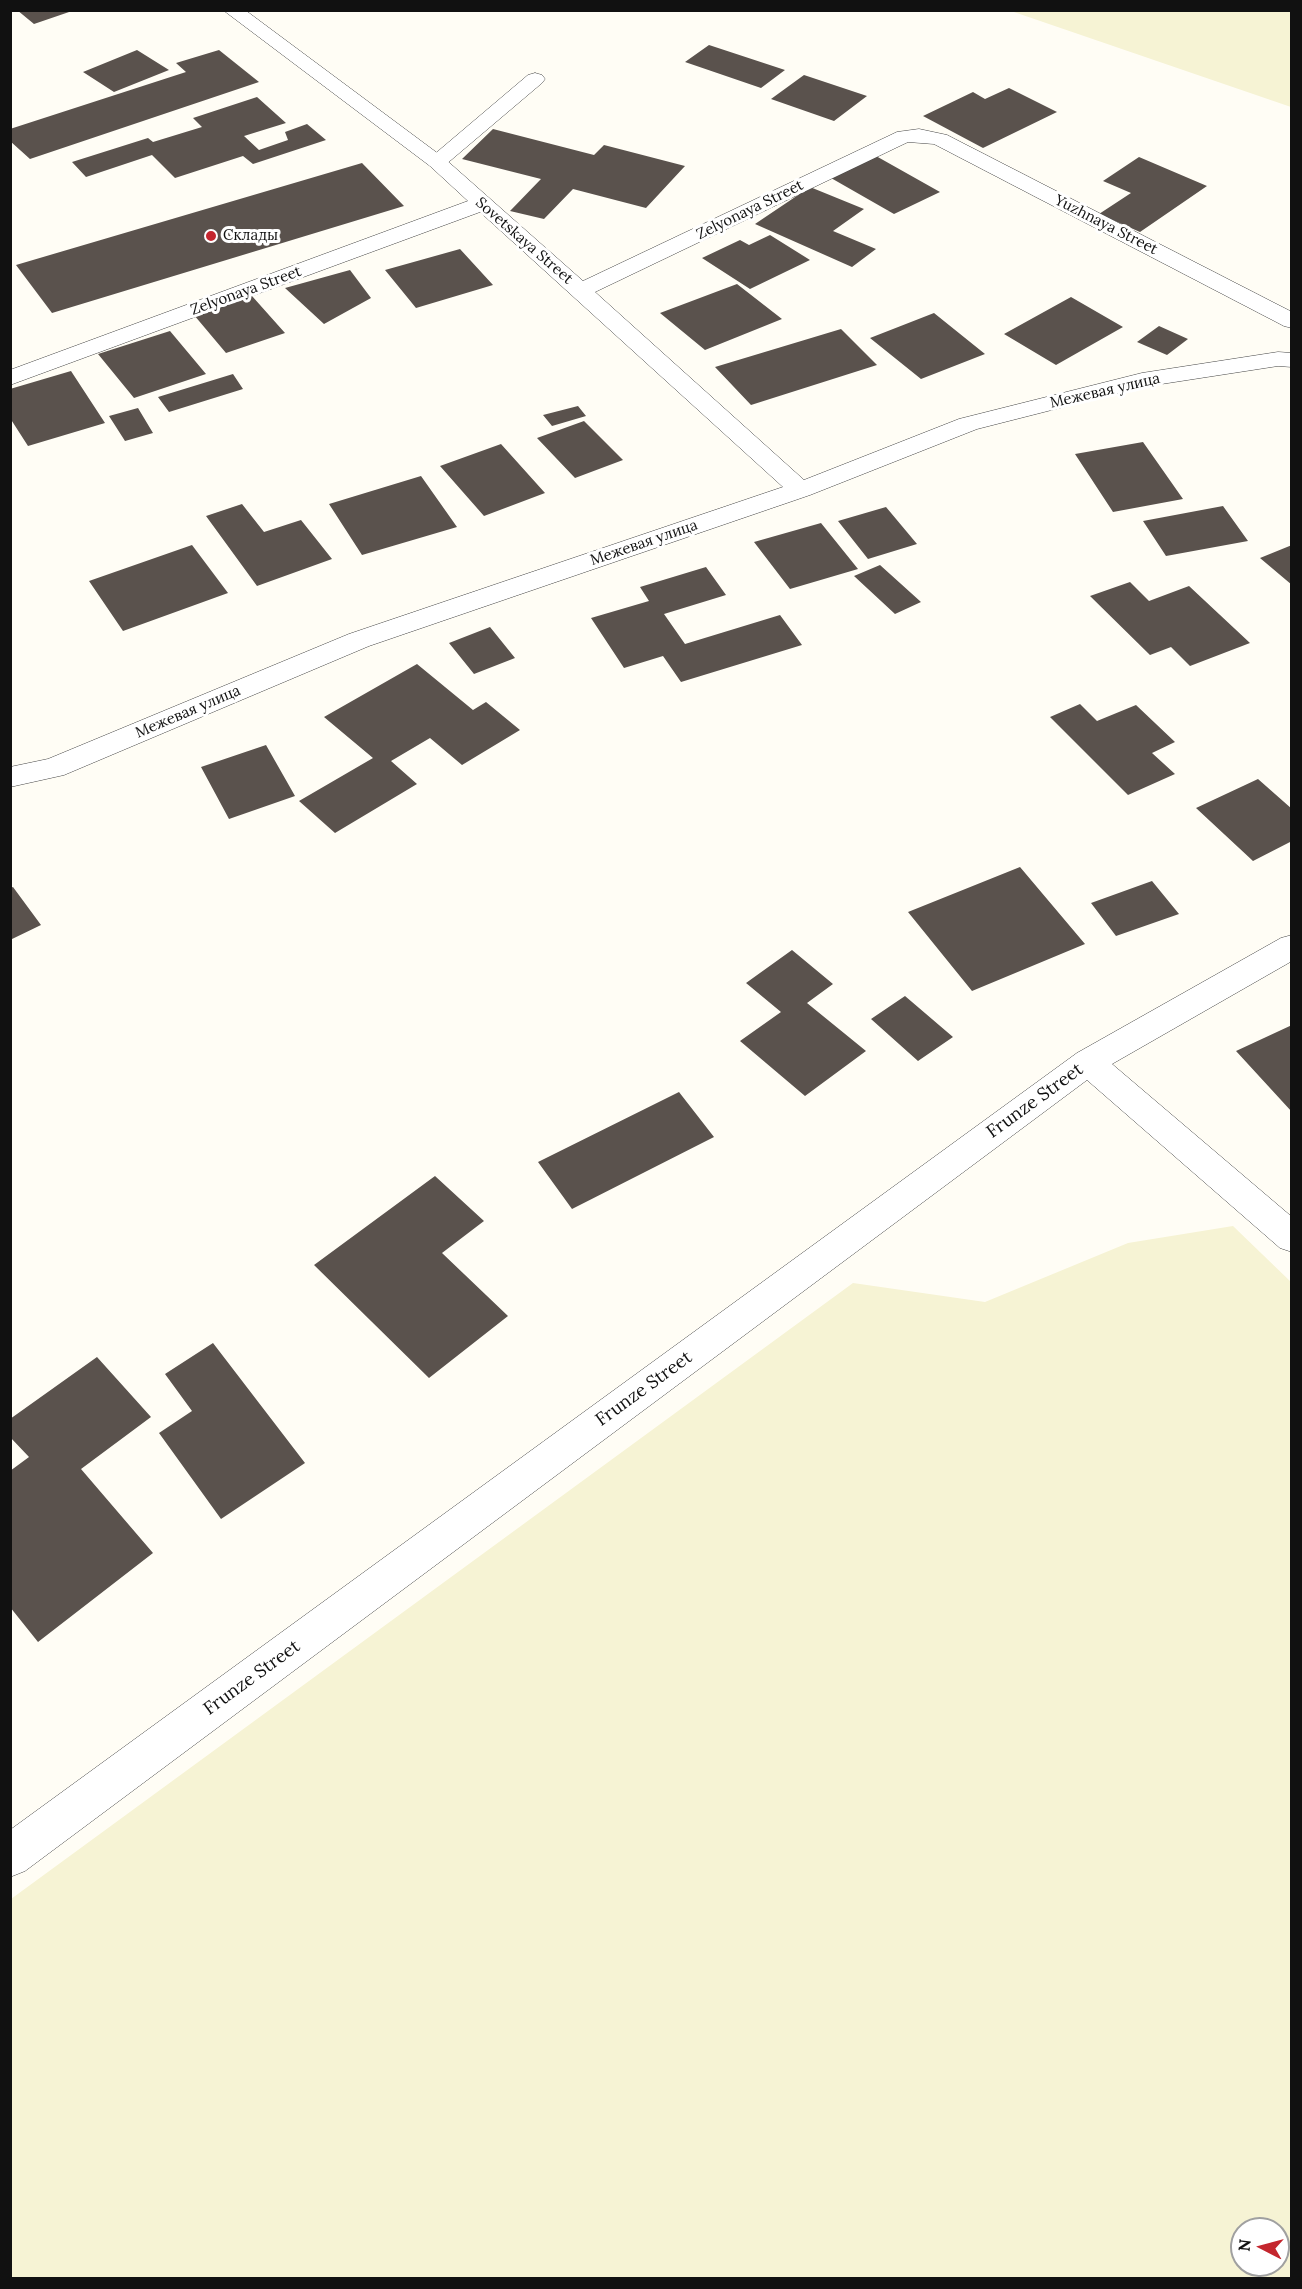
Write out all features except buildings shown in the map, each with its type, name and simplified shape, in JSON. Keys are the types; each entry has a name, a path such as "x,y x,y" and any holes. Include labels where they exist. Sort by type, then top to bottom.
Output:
{"street":[{"name":"Sovetskaya Street","path":"232,10 437,162 481,204 582,290 801,490"},
{"path":"437,162 535,79"},
{"name":"Zelyonaya Street","path":"582,290 904,136 919,135"},
{"name":"Yuzhnaya Street","path":"919,135 940,139 1292,321"},
{"name":"Zelyonaya Street","path":"10,378 481,204"},
{"name":"Межевая улица","path":"10,777 54,768 359,640 801,490 968,424 1142,380 1278,359 1292,360"},
{"name":"Frunze Street","path":"10,1856 1088,1062 1292,946"},
{"path":"1088,1062 1292,1238"}],"shaded area":[{"path":"1011,11 1291,11 1291,107"},
{"path":"1233,1226 1291,1282 1291,2278 11,2278 11,1899 853,1283 985,1302 1128,1243"}],"place":[{"name":"Склады","path":"211,236"}]}
